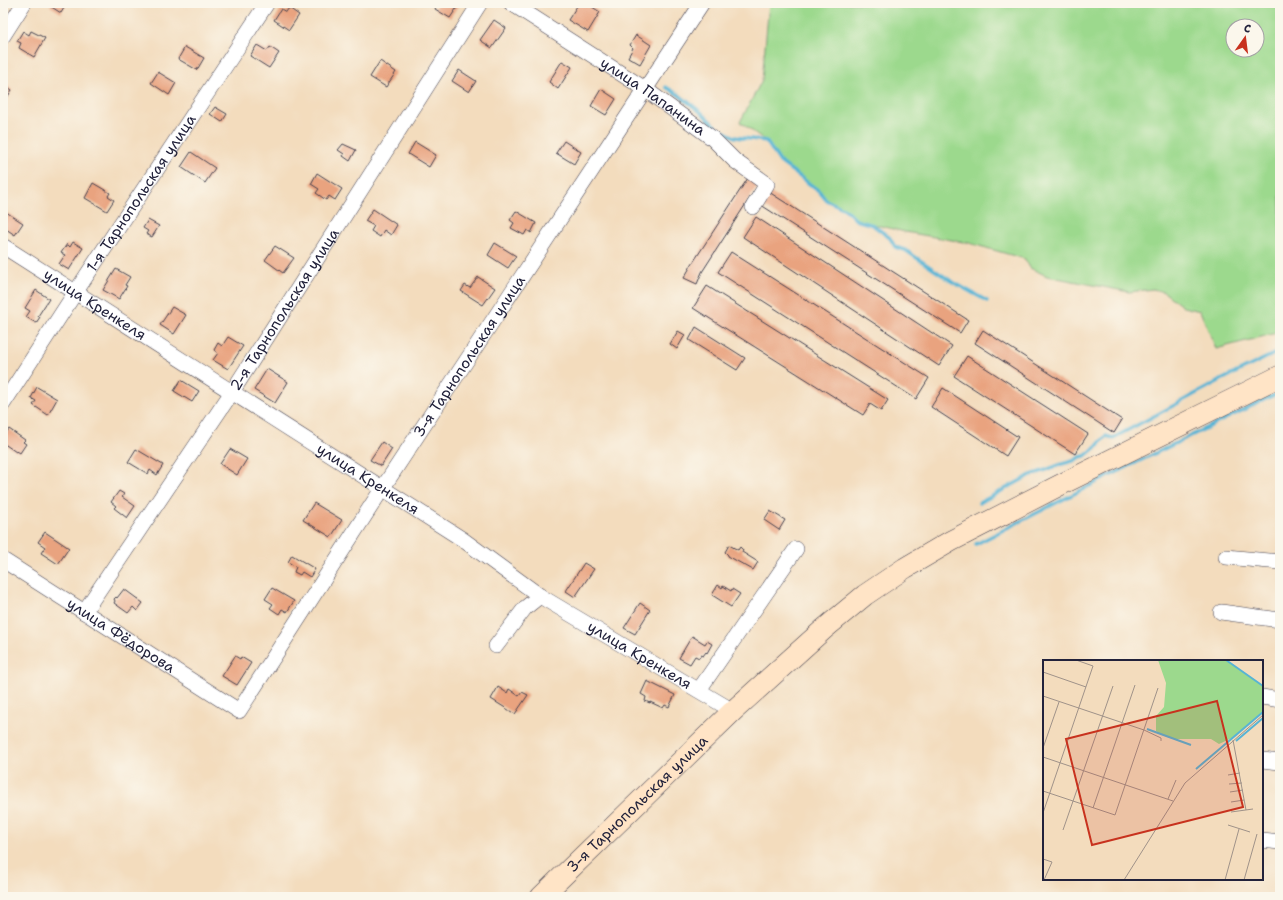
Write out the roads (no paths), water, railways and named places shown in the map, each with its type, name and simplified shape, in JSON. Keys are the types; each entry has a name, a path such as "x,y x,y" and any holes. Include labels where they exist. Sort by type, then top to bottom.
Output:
{"street":[{"path":"3,36 24,3"},
{"name":"1-я Тарнопольская улица","path":"3,404 267,3"},
{"name":"2-я Тарнопольская улица","path":"84,612 232,392 480,3"},
{"name":"улица Папанина","path":"511,3 645,89 712,138 735,162 767,184 753,207"},
{"name":"3-я Тарнопольская улица","path":"240,712 382,489 702,3"},
{"name":"улица Кренкеля","path":"3,246 462,539 540,596 733,711"},
{"name":"3-я Тарнопольская улица","path":"541,897 733,711 824,629 865,596 905,568 951,541 1060,484 1280,376"},
{"path":"699,690 796,549"},
{"path":"1226,557 1280,562"},
{"name":"улица Фёдорова","path":"3,560 240,712"},
{"path":"496,646 525,608 540,596"},
{"path":"1221,612 1280,620"},
{"path":"1263,697 1280,700"},
{"path":"1263,760 1280,762"},
{"path":"1263,840 1280,842"}],"waterway":[{"path":"666,87 702,113 717,128 735,137 766,141 780,162 819,191 826,200 845,209 856,220 873,225 890,238 895,247 905,250 951,281 987,301"},
{"path":"979,503 1029,476 1085,456 1106,436 1113,438 1223,379 1280,351"},
{"path":"976,544 1105,478 1280,392"}]}
